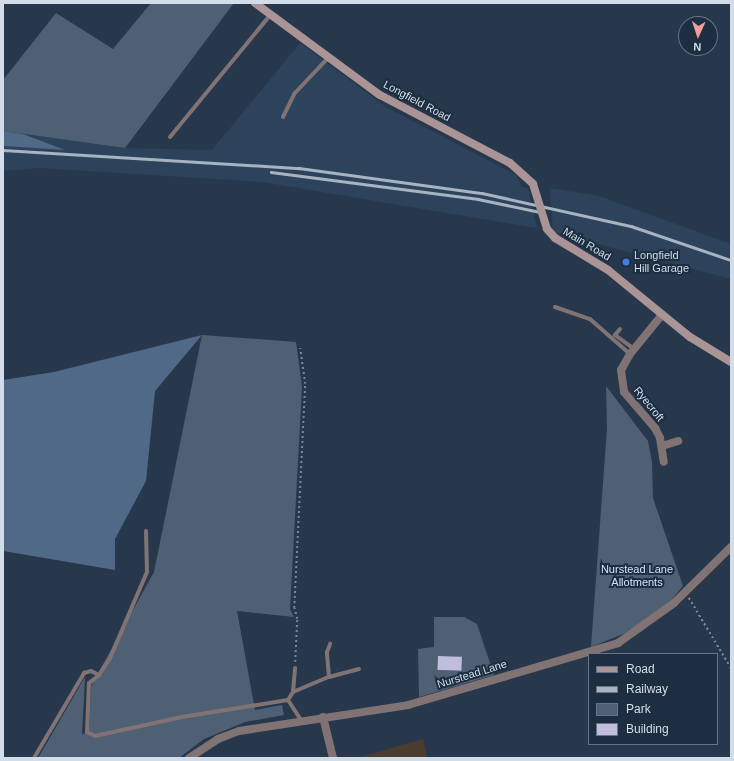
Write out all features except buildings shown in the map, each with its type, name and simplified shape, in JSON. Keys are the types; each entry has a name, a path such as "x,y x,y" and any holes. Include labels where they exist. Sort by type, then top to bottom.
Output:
{"main road":[{"name":"Longfield Road","path":"255,3 380,95 510,163 533,184"},
{"name":"Main Road","path":"533,184 548,229 555,238 608,270 661,316 731,362"}],"street":[{"name":"Ryecroft","path":"661,316 632,351 621,370 624,392 655,428 662,446 664,462"},
{"path":"662,446 678,441"},
{"name":"Nurstead Lane","path":"588,653 618,643 645,626 686,593 731,547"},
{"name":"Nurstead Lane","path":"189,758 218,739 239,731 301,720 408,705 588,653"},
{"path":"323,717 333,758"}],"lane":[{"path":"170,137 271,14"},
{"path":"283,117 294,94 329,57"},
{"path":"555,307 590,319 632,351"},
{"path":"620,329 615,335 632,351"},
{"path":"146,531 147,572 110,658 99,675 89,683 87,732 94,736 182,717 288,700 293,692 294,668"},
{"path":"329,677 327,652 330,644"},
{"path":"293,692 329,677 358,669"},
{"path":"34,758 84,673 91,671 99,675"},
{"path":"288,700 301,720"}],"path":[{"path":"294,668 297,619 294,608 305,384 300,348"},
{"path":"686,593 731,668"}],"shaded area":[{"path":"300,43 386,107 516,175 522,187 528,188 537,228 262,182 39,168 3,171 3,131 125,148 212,150"},
{"path":"3,131 23,134 65,150 3,146"},
{"path":"550,188 599,196 731,244 731,279 553,232"},
{"path":"202,335 155,391 146,481 115,539 115,570 3,551 3,380 54,372"},
{"path":"423,739 427,758 356,758"}],"green space":[{"path":"151,3 234,3 125,148 3,131 3,80 56,13 113,49"},
{"path":"202,335 296,342 302,387 290,609 294,617 237,611 255,710 282,705 284,715 245,722 204,739 179,758 38,758 85,677 82,735 89,730 91,686 154,572"},
{"name":"Nurstead Lane Allotments","path":"606,386 648,441 652,462 653,498 683,586 668,604 650,618 623,634 591,647 607,428"},
{"path":"434,617 464,617 477,624 494,675 419,697 418,649 434,647","holes":["438,656 462,657 461,671 438,670"]}],"railway":[{"path":"3,150 299,168 482,193 631,226 731,260"},
{"path":"271,172 478,199 540,212"}],"place":[{"name":"Longfield Hill Garage","path":"626,262"}]}
